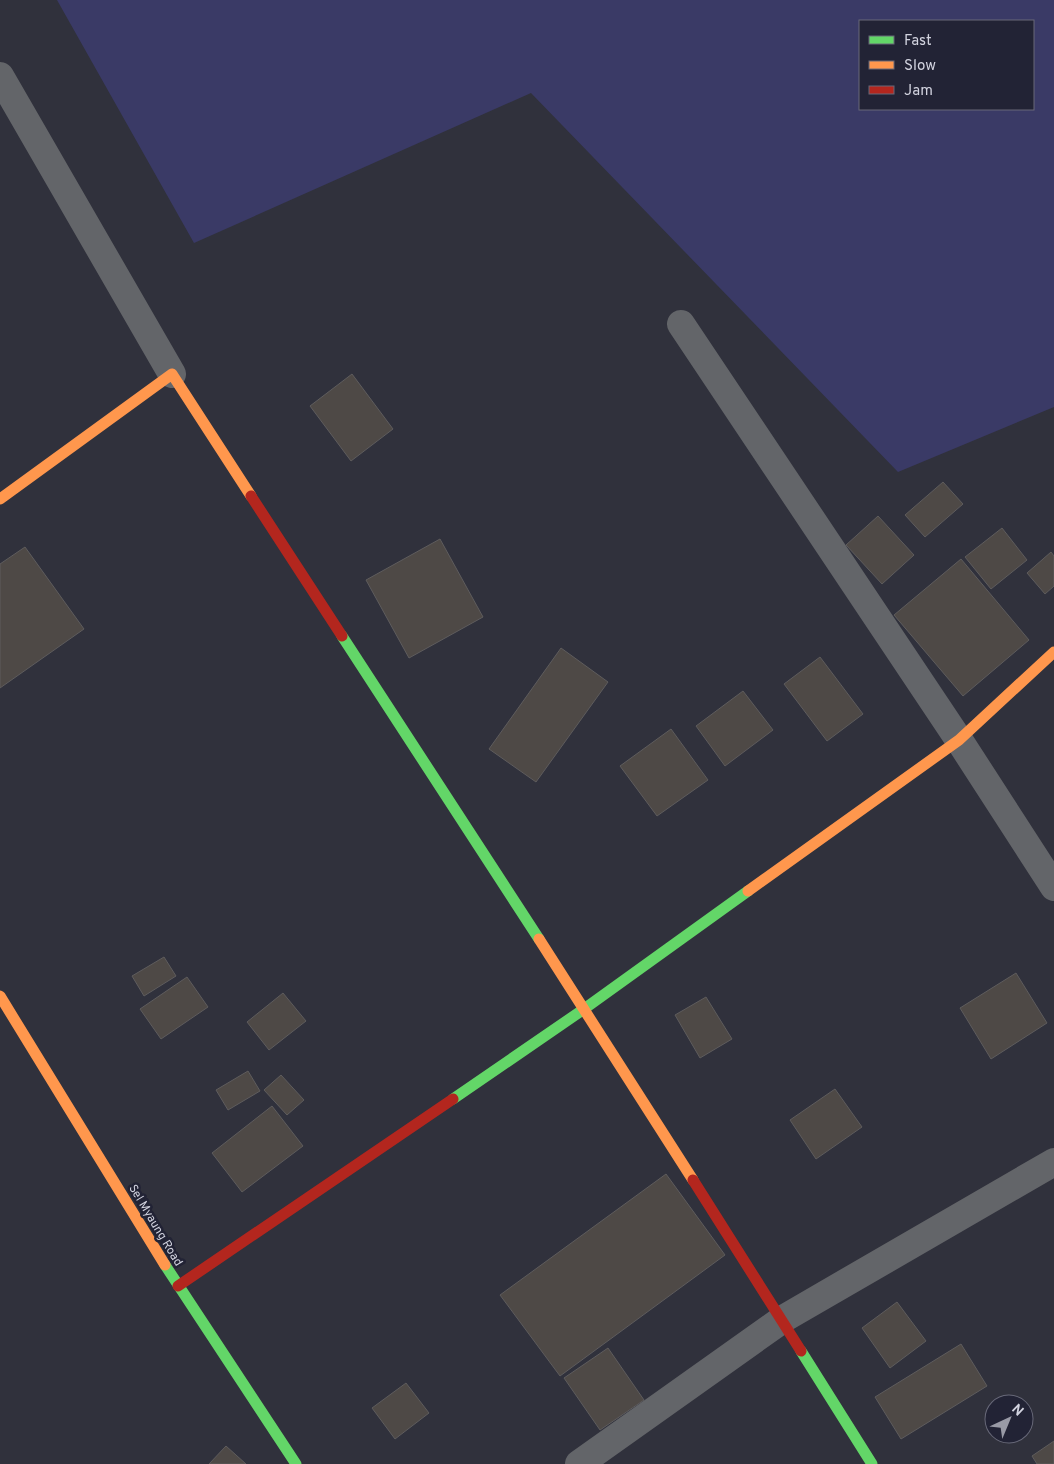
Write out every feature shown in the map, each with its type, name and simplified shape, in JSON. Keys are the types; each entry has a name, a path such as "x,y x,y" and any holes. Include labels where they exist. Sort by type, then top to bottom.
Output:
{"street":[{"path":"0,76 172,374 584,1009 783,1319 872,1464"},
{"path":"681,324 959,740 1054,887"},
{"path":"0,499 172,374"},
{"path":"178,1286 584,1009 959,740 1054,652"},
{"name":"Sel Myaung Road","path":"0,996 178,1286 296,1464"},
{"path":"579,1464 783,1319 1054,1162"}],"shaded area":[{"path":"57,0 1054,0 1054,407 898,472 531,93 194,243"}],"building":[{"path":"352,374 393,429 351,461 310,406"},
{"path":"943,482 963,504 925,537 905,515"},
{"path":"878,516 914,555 882,584 846,545"},
{"path":"1002,528 1027,560 991,589 965,557"},
{"path":"440,539 483,617 409,658 366,580"},
{"path":"25,547 84,629 0,688 0,564"},
{"path":"1051,552 1054,556 1054,586 1045,594 1027,573"},
{"path":"961,559 1029,640 963,696 894,615"},
{"path":"561,648 608,682 536,782 489,749"},
{"path":"820,657 863,714 827,741 784,684"},
{"path":"743,691 773,730 725,766 696,726"},
{"path":"671,729 708,780 657,816 620,766"},
{"path":"164,957 176,976 144,996 132,976"},
{"path":"1016,973 1047,1023 991,1059 960,1008"},
{"path":"187,977 208,1007 161,1039 140,1009"},
{"path":"283,993 306,1021 269,1050 247,1022"},
{"path":"706,997 732,1039 700,1058 675,1015"},
{"path":"248,1071 260,1091 228,1110 216,1090"},
{"path":"281,1075 304,1100 287,1115 264,1090"},
{"path":"835,1089 862,1127 816,1159 790,1120"},
{"path":"272,1106 303,1146 242,1192 212,1153"},
{"path":"666,1174 725,1255 560,1376 500,1295"},
{"path":"897,1302 926,1341 890,1368 862,1328"},
{"path":"961,1344 987,1386 901,1439 875,1397"},
{"path":"608,1348 644,1400 600,1430 564,1378"},
{"path":"406,1383 429,1413 395,1439 372,1408"},
{"path":"1054,1441 1054,1464 1037,1464 1032,1456"},
{"path":"226,1446 246,1464 209,1464"}],"traffic: fast":[{"path":"342,636 539,939"},
{"path":"453,1099 584,1009 748,891"},
{"path":"165,1265 296,1464"},
{"path":"801,1351 872,1464"}],"traffic: slow":[{"path":"0,499 172,374 251,496"},
{"path":"748,891 959,740 1054,652"},
{"path":"539,939 693,1180"},
{"path":"0,996 165,1265"}],"traffic: jam":[{"path":"251,496 342,636"},
{"path":"178,1286 453,1099"},
{"path":"693,1180 801,1351"}]}
